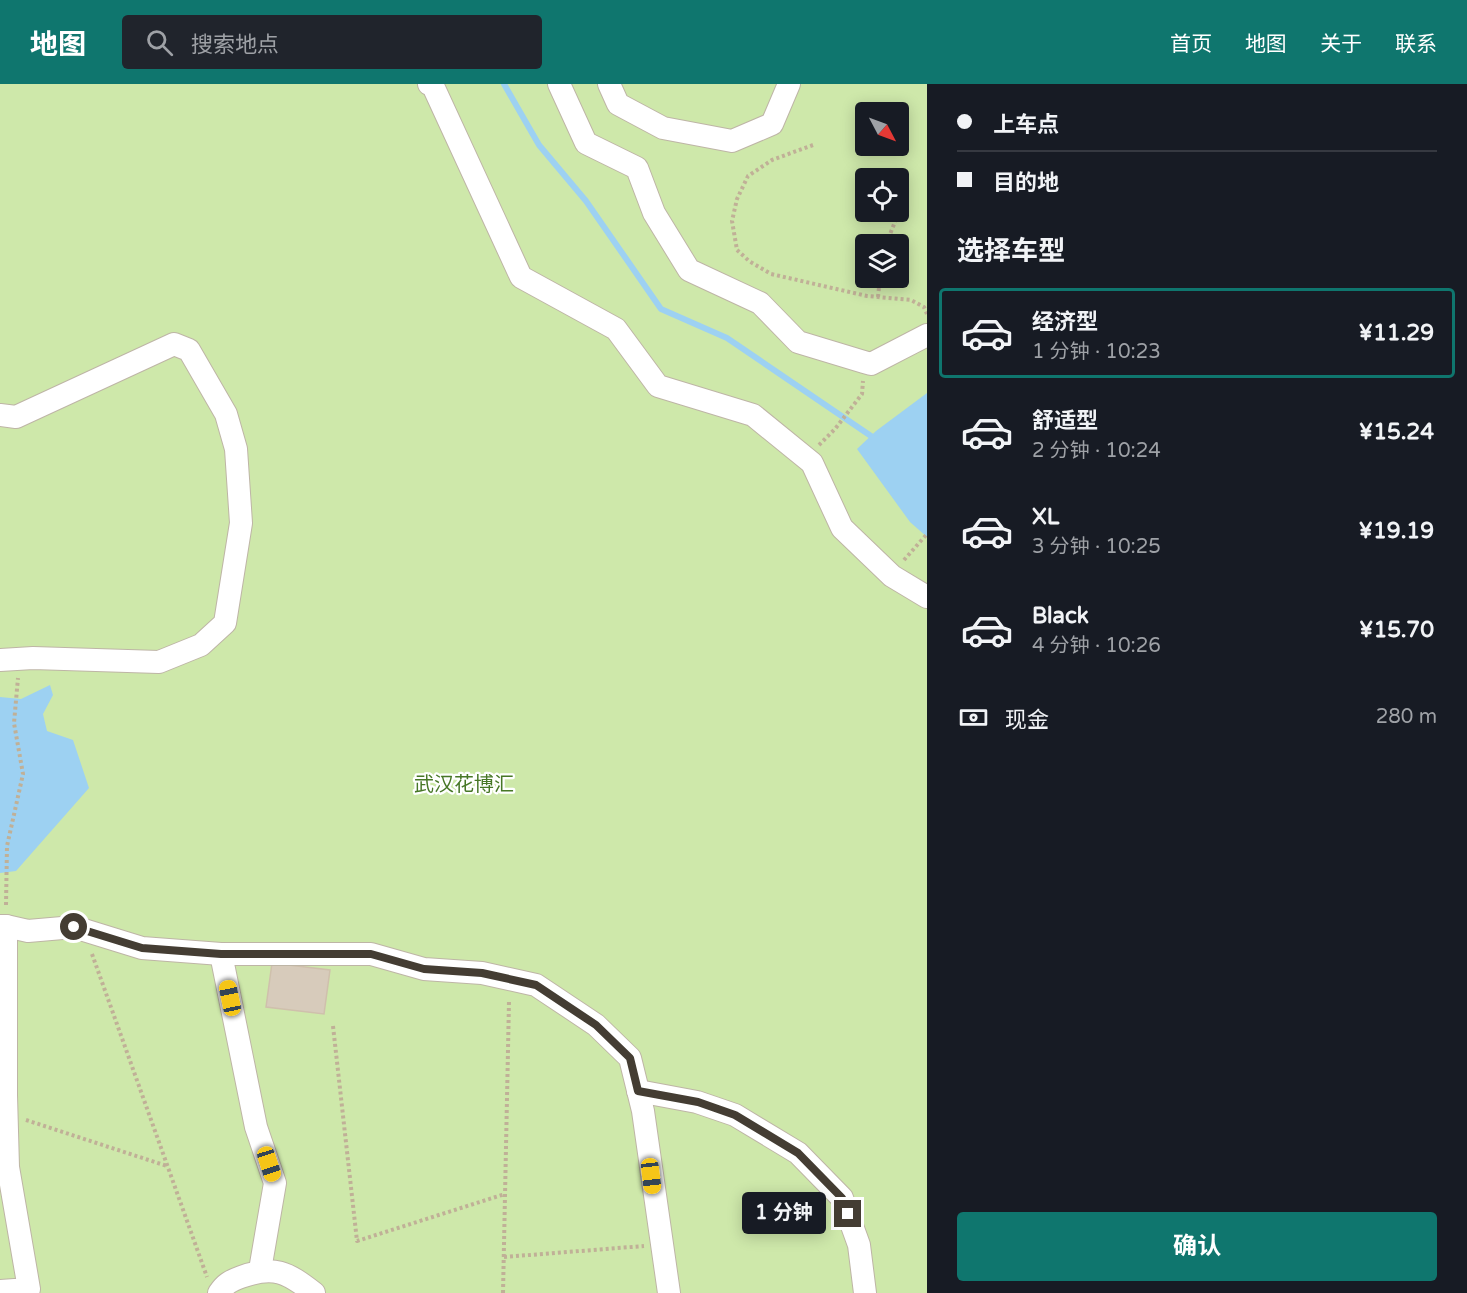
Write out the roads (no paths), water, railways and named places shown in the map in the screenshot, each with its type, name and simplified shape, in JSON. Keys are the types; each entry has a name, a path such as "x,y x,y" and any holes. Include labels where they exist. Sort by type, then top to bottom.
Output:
{"street":[{"path":"429,84 433,86 521,277 616,329 658,386 753,415 812,463 842,528 892,576 927,597"},
{"path":"559,84 586,144 637,168 654,213 689,270 760,303 798,342 871,364 927,335"},
{"path":"609,84 618,104 663,128 732,141 772,124 789,84"},
{"path":"0,415 16,417 174,344 189,350 226,414 236,449 241,523 225,623 201,645 159,662 10,660"},
{"path":"0,1291 29,1288 8,1167 3,926 28,931 74,927 142,948 221,954 371,954 424,969 482,973 536,985 596,1025 630,1058 643,1111 669,1293"},
{"path":"221,954 256,1127 275,1183 260,1270"},
{"path":"638,1091 698,1102 735,1115 798,1153 842,1198 859,1245 865,1293"},
{"path":"214,1288 260,1270 284,1274 314,1293"}],"water":[{"path":"927,393 927,537 910,522 857,449 876,431"},
{"path":"50,685 53,695 43,714 47,731 73,740 89,788 16,871 0,873 0,697 21,699"}],"waterway":[{"path":"504,84 539,145 586,201 661,309 727,338 871,436"}],"park label":[{"name":"武汉花博汇","path":"464,785"}]}
